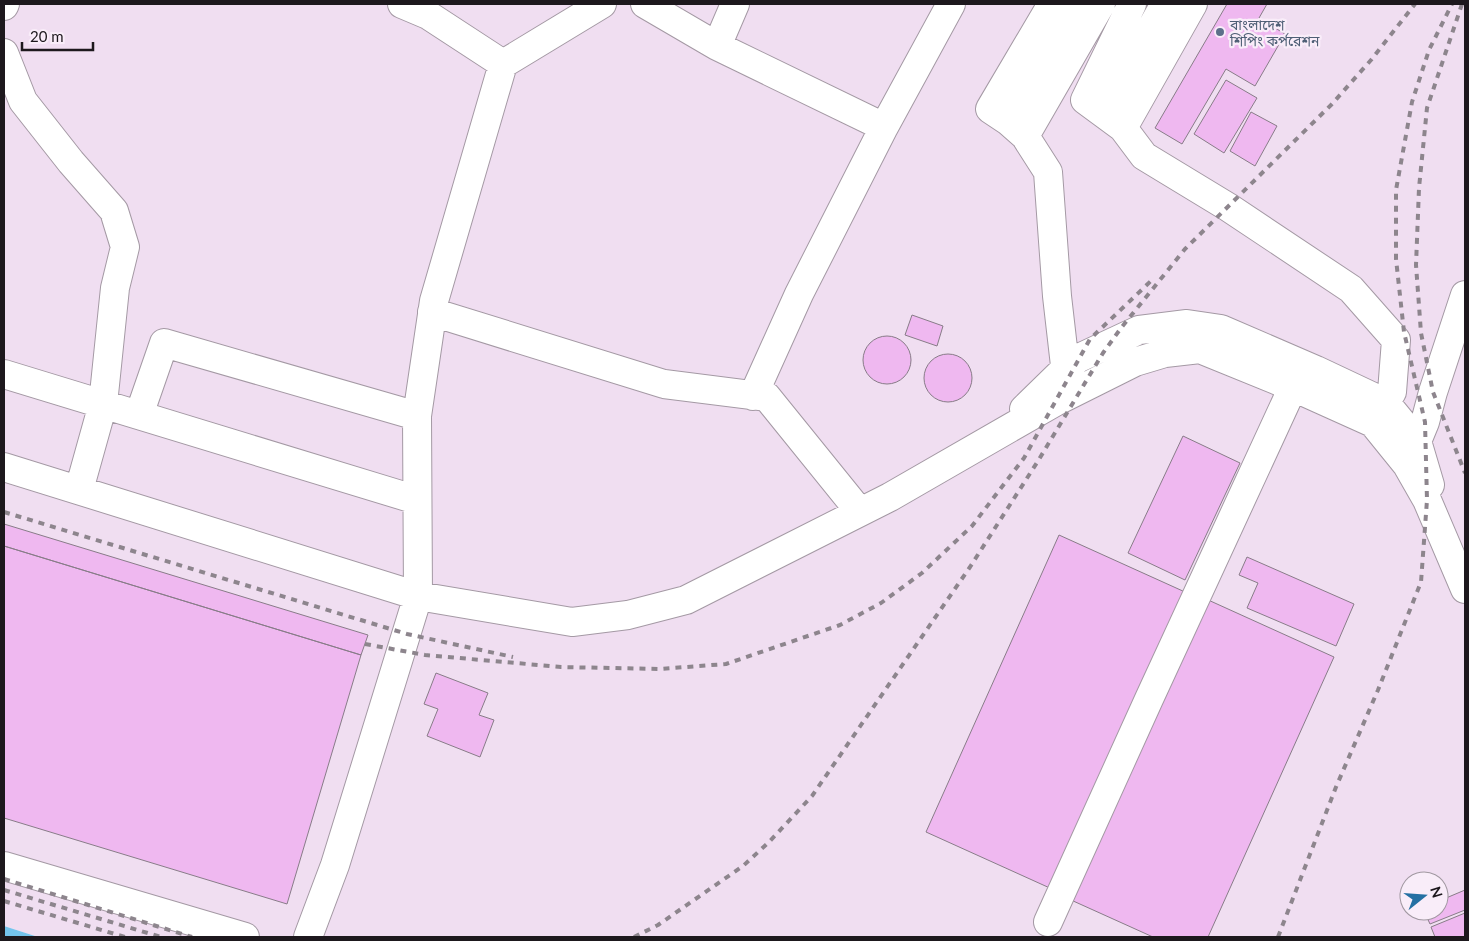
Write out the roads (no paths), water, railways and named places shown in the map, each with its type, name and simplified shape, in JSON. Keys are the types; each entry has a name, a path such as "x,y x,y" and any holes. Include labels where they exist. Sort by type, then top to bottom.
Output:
{"lane":[{"path":"402,4 428,15 503,64"},
{"path":"308,937 335,865 418,596 417,416 432,312 503,64 602,4"},
{"path":"645,4 717,46 884,127"},
{"path":"717,46 736,4"},
{"path":"753,396 799,294 884,127 952,4"},
{"path":"1052,4 990,109 1017,128 1048,172 1057,296 1068,395"},
{"path":"1017,128 1078,4"},
{"path":"1017,128 1101,4"},
{"path":"1132,4 1085,100 1113,120 1144,156 1228,207 1351,289 1396,340 1392,392 1379,413"},
{"path":"1113,120 1165,4"},
{"path":"1113,120 1193,4"},
{"path":"4,53 23,102 71,162 114,211 125,247 115,288 103,404 79,490"},
{"path":"1412,453 1465,295"},
{"path":"432,312 664,384 767,397 860,512"},
{"path":"998,434 1066,368 1079,358 1139,330 1188,324 1221,329 1316,370 1379,413 1412,453 1427,500 1465,589"},
{"path":"139,415 164,343 417,416"},
{"path":"4,467 418,596 572,622 628,615 686,600 890,497 1068,395 1136,362 1165,354 1200,349 1293,387 1379,413"},
{"path":"4,374 417,500"},
{"path":"1048,922 1293,387"},
{"path":"4,866 245,937"}],"water":[{"path":"4,926 38,937 4,937"}],"railway":[{"path":"634,937 658,925 743,866 769,842 812,796 970,567 1038,461 1103,353 1121,328 1185,249 1332,104 1371,60 1415,4"},
{"path":"1278,937 1336,787 1378,690 1421,582 1427,500 1425,422 1404,332 1396,259 1396,190 1412,102 1429,50 1452,4"},
{"path":"1462,4 1427,108 1419,188 1416,265 1421,333 1433,392 1465,473"},
{"path":"365,644 425,655 561,667 659,669 726,664 840,625 881,603 922,573 972,526 1024,458 1090,339 1153,279"},
{"path":"4,512 407,634 513,657"},
{"path":"4,879 192,937"},
{"path":"4,890 161,937"},
{"path":"4,901 125,937"}],"place":[{"name":"বাংলাদেশ শিপিং কর্পরেশন","path":"1220,32"}]}
